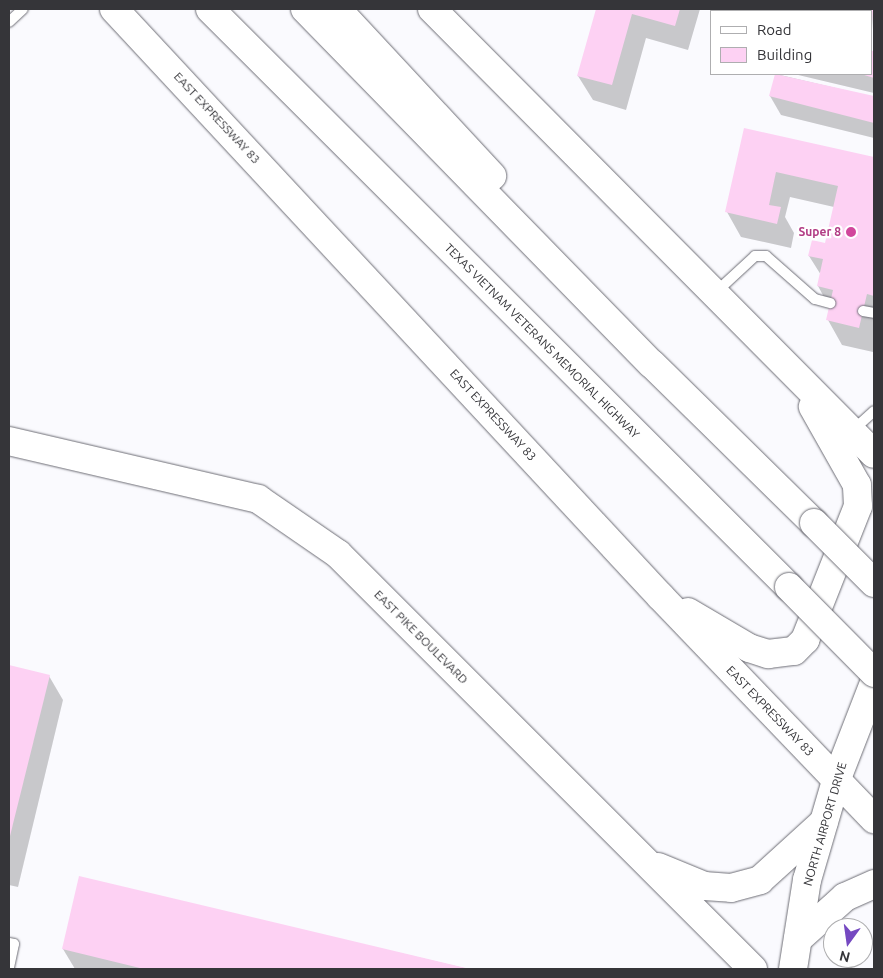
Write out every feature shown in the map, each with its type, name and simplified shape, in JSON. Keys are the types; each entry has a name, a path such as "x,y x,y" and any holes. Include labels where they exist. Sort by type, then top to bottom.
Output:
{"main road":[{"name":"EAST EXPRESSWAY 83","path":"114,9 661,597 874,819"},
{"name":"TEXAS VIETNAM VETERANS MEMORIAL HIGHWAY","path":"210,9 874,673"},
{"path":"305,9 652,364 874,583"},
{"path":"337,9 459,137 652,364"},
{"path":"432,9 796,378 867,445"},
{"path":"661,597 749,648 768,654 794,651 805,640 858,506 857,486 796,378"},
{"name":"EAST PIKE BOULEVARD","path":"9,441 258,499 338,554 754,969"},
{"name":"NORTH AIRPORT DRIVE","path":"794,969 807,880 836,781 874,683"},
{"path":"646,862 704,886 731,888 760,880 824,822"},
{"path":"798,939 845,897 874,884"}],"lane":[{"path":"9,22 23,9"},
{"path":"714,294 755,256 766,256 815,299 830,303"},
{"path":"863,311 874,313"},
{"path":"867,445 874,411"},
{"path":"9,942 14,944 9,967"}],"building":[{"path":"596,9 680,9 675,26 632,14 612,85 577,76"},
{"path":"790,9 874,10 874,33 873,10"},
{"path":"873,51 874,51 874,78 864,75 873,75"},
{"path":"775,75 780,75 874,96 874,123 769,96"},
{"name":"Super 8","path":"744,128 874,157 874,296 867,294 859,328 826,320 833,290 817,286 823,259 808,256 812,240 825,243 838,186 776,172 769,205 781,207 777,224 725,212"},
{"path":"9,665 50,675 9,840"},
{"path":"79,876 470,969 144,969 62,949"}],"place":[{"name":"Super 8","path":"851,232"}]}
